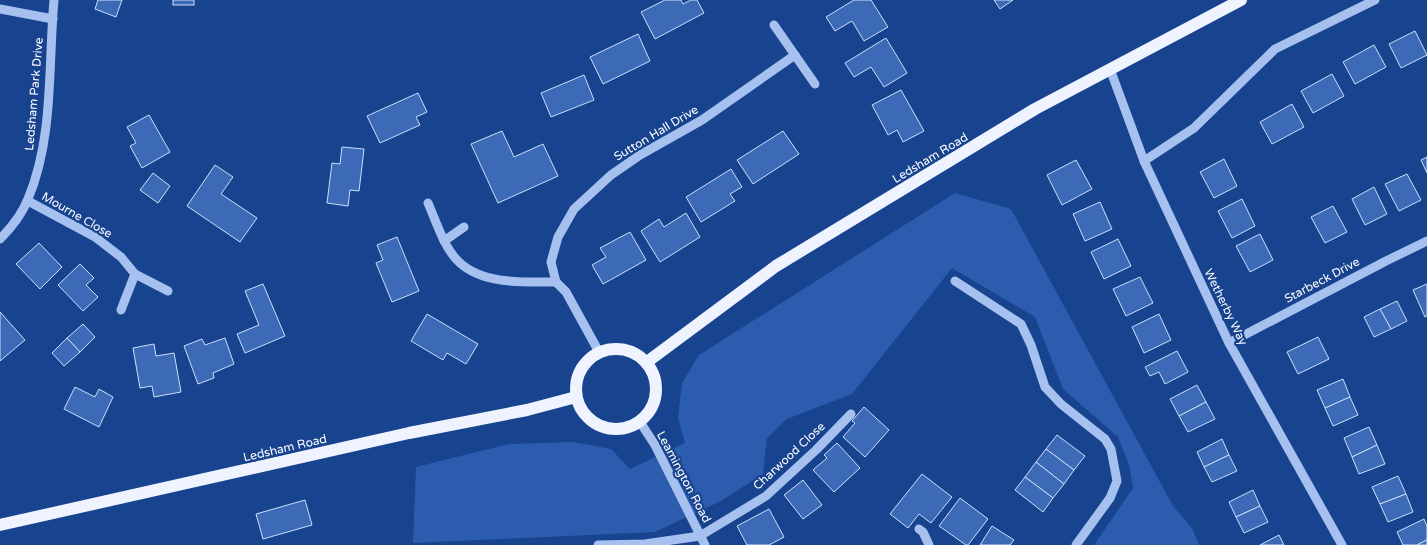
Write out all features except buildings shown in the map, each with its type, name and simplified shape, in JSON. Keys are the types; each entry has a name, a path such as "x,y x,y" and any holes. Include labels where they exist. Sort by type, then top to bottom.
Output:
{"main road":[{"name":"Ledsham Road","path":"646,362 776,266 1035,110 1241,0"},
{"path":"612,348 624,349 636,354 646,362 653,372 656,396 652,407 640,422 624,429 611,429 599,426 588,419 581,409 576,397 576,383 580,370 588,360 599,352 612,348"},
{"name":"Ledsham Road","path":"0,525 409,433 527,410 576,397"}],"street":[{"name":"Ledsham Park Drive","path":"0,240 28,201 39,168 46,121 54,0"},
{"path":"1144,161 1194,128 1275,49 1375,0"},
{"path":"0,9 52,20"},
{"path":"774,25 815,84"},
{"name":"Sutton Hall Drive","path":"599,352 566,292 556,282 551,262 558,237 574,209 611,175 640,155 702,120 795,55"},
{"name":"Wetherby Way","path":"1110,69 1144,161 1228,343 1342,545"},
{"name":"Mourne Close","path":"28,201 95,237 121,256 135,274 168,291"},
{"path":"428,203 444,241 458,262 481,276 518,282 556,282"},
{"path":"444,241 464,226"},
{"name":"Starbeck Drive","path":"1228,343 1427,241"},
{"path":"121,310 135,274"},
{"path":"955,281 1021,324 1031,345 1045,387 1061,404 1105,440 1111,449 1117,481 1110,498 1076,545"},
{"name":"Charwood Close","path":"598,545 645,544 700,536 766,496 816,450 850,414"},
{"name":"Leamington Road","path":"640,422 655,445 705,545"},
{"path":"919,529 923,532 929,545"}],"shaded area":[{"path":"955,193 1011,209 1173,506 1192,528 1199,545 1094,545 1133,488 1129,465 1118,437 1063,389 1035,317 952,268 852,394 787,419 767,438 763,474 721,501 655,532 413,543 416,467 509,444 573,442 611,449 630,469 685,443 678,418 682,383 699,355"}]}
